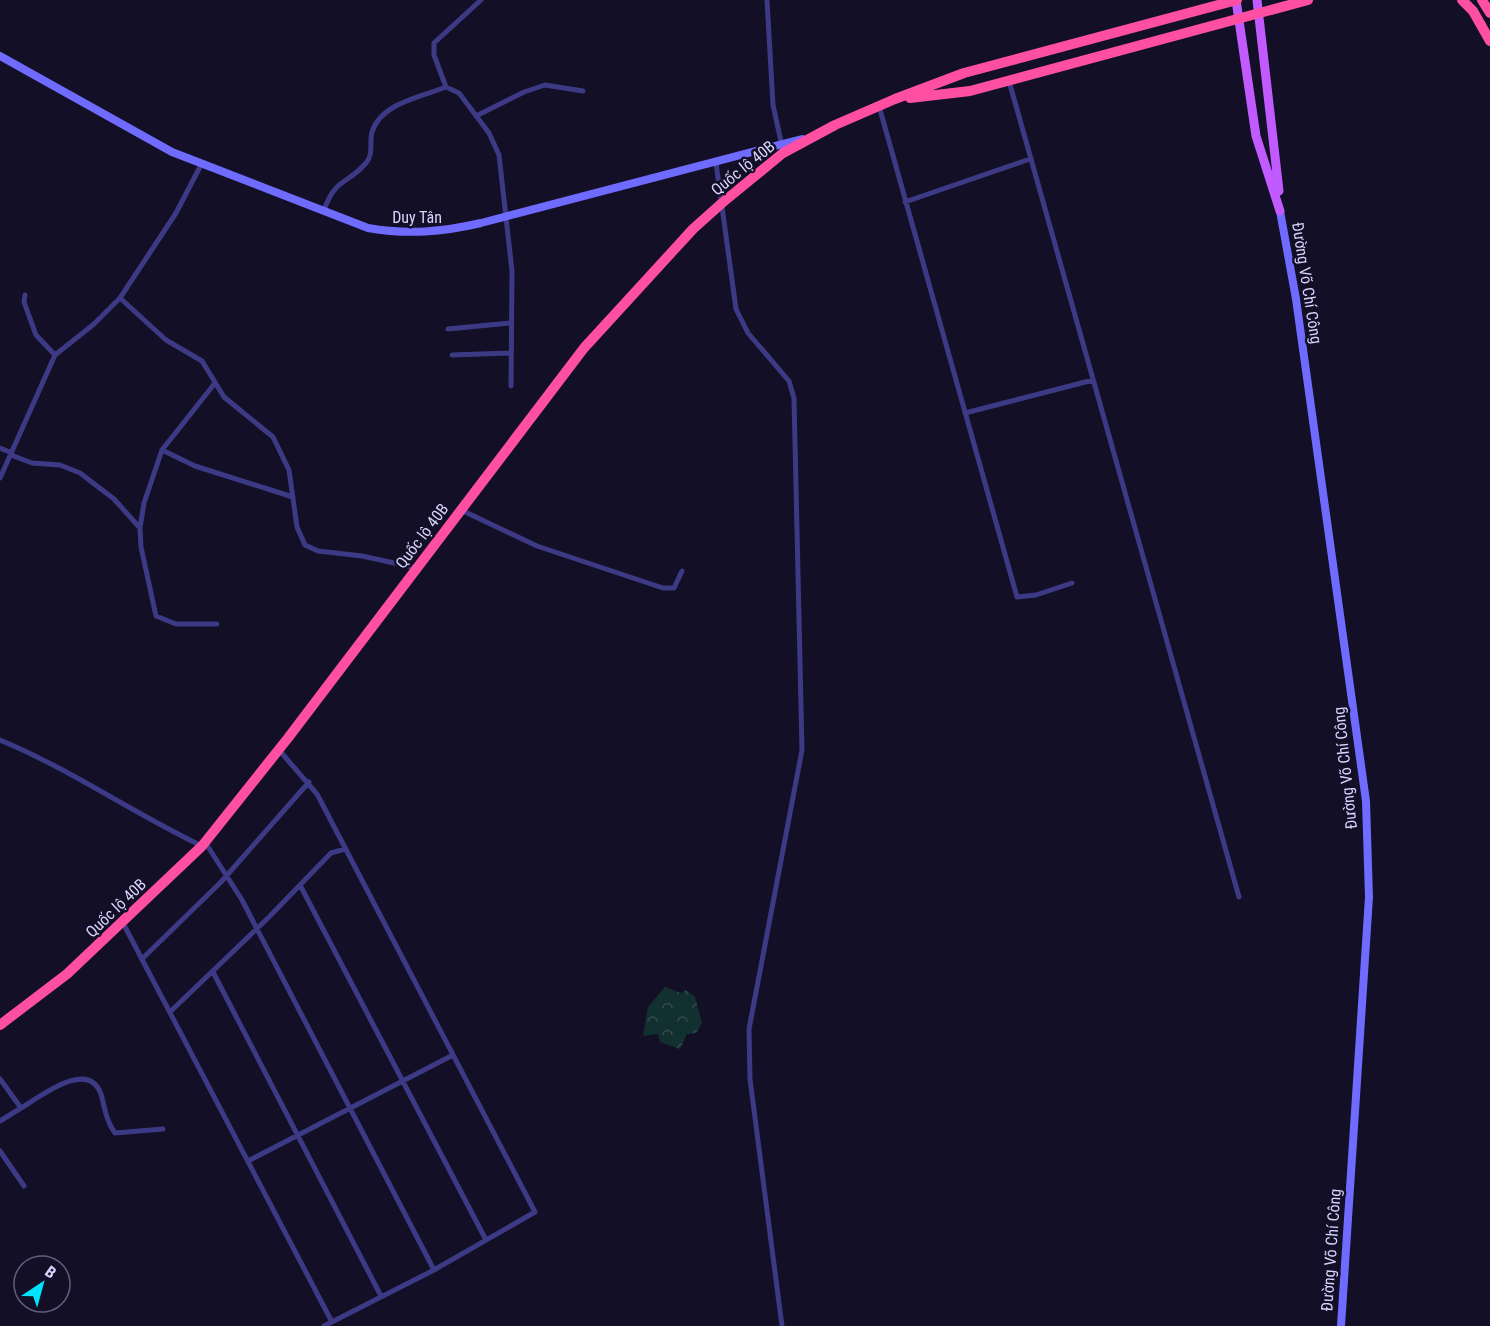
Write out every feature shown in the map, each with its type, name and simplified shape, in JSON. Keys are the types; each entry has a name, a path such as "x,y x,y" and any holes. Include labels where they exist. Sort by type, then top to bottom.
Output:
{"highway":[{"name":"Quốc lộ 40B","path":"0,1025 67,974 123,923 203,843 279,750 584,348 693,229 722,203 783,153 825,130 895,99 964,73 1236,0"},
{"name":"Quốc lộ 40B","path":"895,99 970,91 1308,0"},
{"path":"1462,0 1473,11 1490,41"},
{"path":"1482,0 1490,14"}],"main road":[{"name":"Đường Võ Chí Công","path":"1236,0 1256,136 1280,211"},
{"name":"Đường Võ Chí Công","path":"1257,0 1280,211 1296,299 1366,801 1369,897 1341,1326"},
{"name":"Duy Tân","path":"0,56 150,141 368,228 398,233 444,232 782,146 825,130"}],"street":[{"path":"481,0 434,43 434,55 446,87 459,93 489,133 499,155 512,272 511,386"},
{"path":"767,0 772,105 782,146"},
{"path":"1009,81 1239,897"},
{"path":"476,116 524,92 545,85 582,91"},
{"path":"324,210 332,189 351,177 370,158 371,133 386,112 398,105 446,87"},
{"path":"879,106 1017,597 1036,595 1071,583"},
{"path":"905,202 1030,159"},
{"path":"0,478 55,355 94,324 120,298 176,213 202,163"},
{"path":"716,163 736,309 748,333 789,381 794,398 802,750 748,1029 751,1090 782,1326"},
{"path":"25,295 24,302 36,335 55,355"},
{"path":"120,298 166,340 202,361 230,402 273,437 289,470 299,536 310,549 417,568"},
{"path":"447,329 510,323"},
{"path":"452,355 510,353"},
{"path":"965,413 1093,380"},
{"path":"215,383 162,450 151,477 140,528 141,547 156,616 176,624 217,624"},
{"path":"0,448 32,463 60,465 80,473 114,499 140,528"},
{"path":"162,450 195,466 293,497"},
{"path":"461,510 537,546 648,584 674,588 682,571"},
{"path":"0,740 50,762 117,803 203,843 227,874 257,929 434,1270"},
{"path":"279,750 309,782 535,1212 434,1270 324,1326"},
{"path":"142,959 227,874 309,782"},
{"path":"170,1012 257,929 331,853 345,849"},
{"path":"300,885 486,1240"},
{"path":"123,923 332,1322"},
{"path":"213,972 381,1296"},
{"path":"248,1161 453,1055"},
{"path":"0,1121 66,1082 84,1078 91,1080 99,1090 107,1120 115,1133 163,1129"},
{"path":"0,1079 21,1108"},
{"path":"0,1151 24,1186"}],"green space":[{"path":"665,987 681,993 686,990 695,997 702,1023 696,1033 687,1034 680,1049 660,1042 658,1034 643,1036 648,1007"}]}
